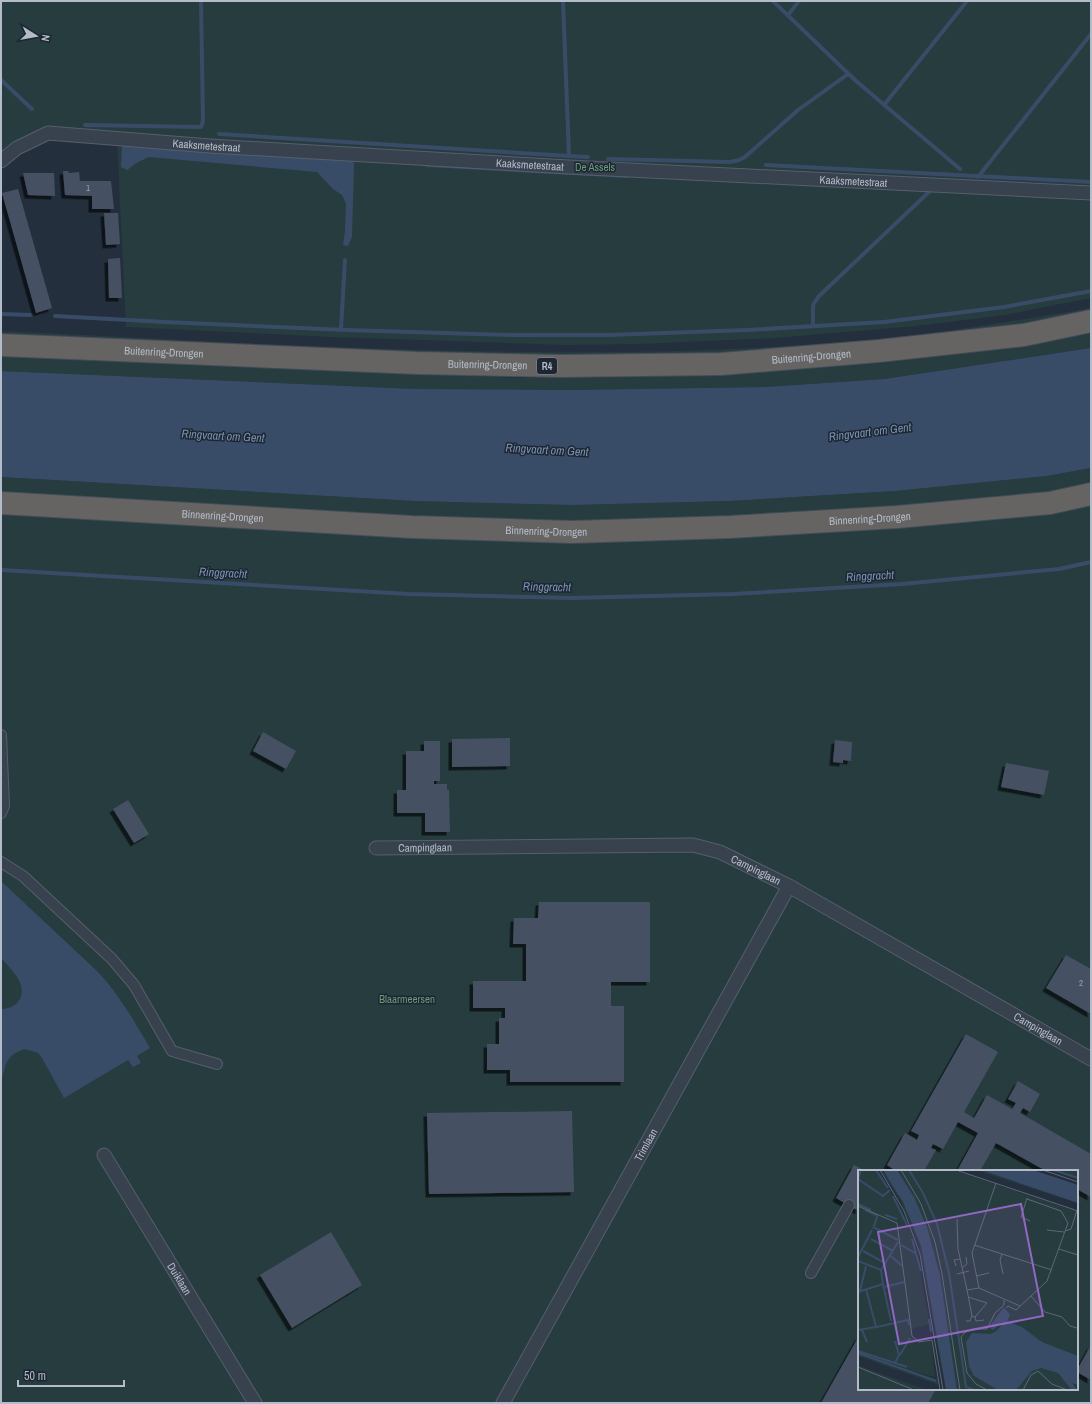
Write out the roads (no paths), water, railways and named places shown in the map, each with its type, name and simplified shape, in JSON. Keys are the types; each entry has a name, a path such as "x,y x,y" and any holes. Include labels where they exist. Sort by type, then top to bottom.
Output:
{"highway":[{"name":"Buitenring-Drongen","path":"1,345 417,363 561,366 721,364 879,351 1017,335 1091,322"},
{"name":"Binnenring-Drongen","path":"1,503 412,527 572,532 730,527 897,517 1050,503 1091,494"}],"street":[{"name":"Kaaksmetestraat","path":"1,161 16,148 48,133 210,146 561,166 1091,193"},
{"path":"1,735 4,806 1,813"},
{"name":"Campinglaan","path":"376,848 693,845 720,852 789,886 1091,1059"},
{"path":"1,862 23,876 112,959 134,985 172,1051 217,1064"},
{"name":"Trimlaan","path":"503,1403 789,886"},
{"name":"Duiklaan","path":"104,1155 255,1403"},
{"path":"810,1273 849,1205"}],"water":[{"path":"122,145 350,159 354,163 352,237 348,246 343,245 346,204 342,195 333,189 317,172 149,157 138,162 127,170 121,167"},
{"name":"Ringvaart om Gent","path":"1091,348 1091,468 1047,476 895,491 729,501 572,505 414,501 1,477 1,371 416,389 572,390 766,387 884,379"},
{"path":"1,881 97,971 112,989 126,1008 150,1048 137,1056 141,1063 133,1067 128,1060 64,1098 42,1058 38,1053 25,1049 18,1051 7,1061 1,1082 1,1009 6,1009 16,1004 21,996 22,990 18,978 1,958"}],"waterway":[{"path":"85,125 201,127 203,121 201,1"},
{"path":"219,134 569,156 563,1"},
{"path":"773,1 856,81 960,169"},
{"path":"788,15 799,1"},
{"path":"884,105 967,1"},
{"path":"978,177 1091,34"},
{"path":"608,159 730,162 739,160 745,157 798,110 848,74"},
{"path":"1,80 32,109"},
{"path":"569,156 588,157"},
{"path":"427,165 628,176"},
{"path":"766,165 1091,182"},
{"path":"813,326 813,305 819,296 930,191 926,190"},
{"path":"341,329 345,260"},
{"path":"55,316 346,330 513,335 609,335 747,330 884,322 1004,307 1091,291"},
{"path":"1,314 32,315"},
{"name":"Ringgracht","path":"1,570 409,594 572,598 733,594 902,584 1059,569 1091,562"}],"park label":[{"name":"De Assels","path":"595,167"},
{"name":"Blaarmeersen","path":"407,999"}]}
